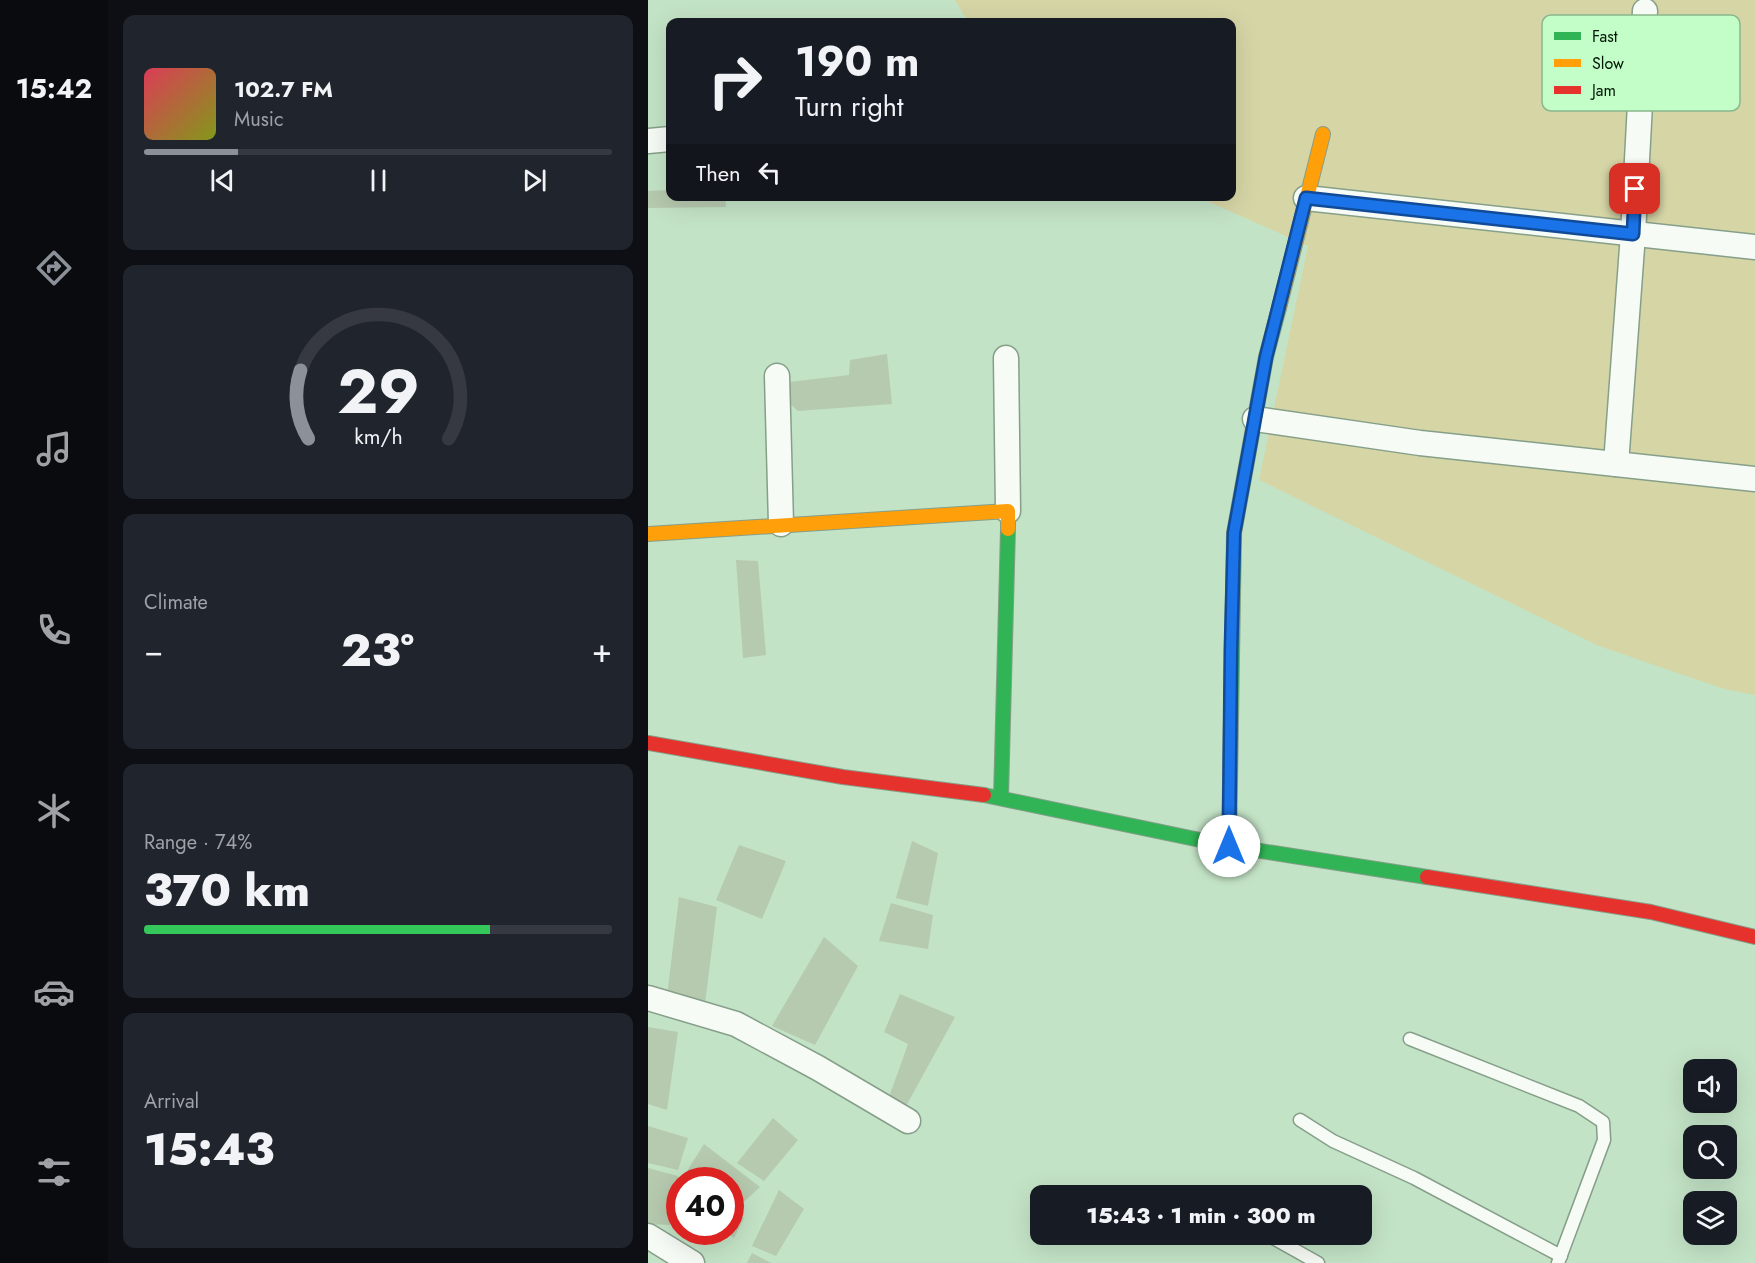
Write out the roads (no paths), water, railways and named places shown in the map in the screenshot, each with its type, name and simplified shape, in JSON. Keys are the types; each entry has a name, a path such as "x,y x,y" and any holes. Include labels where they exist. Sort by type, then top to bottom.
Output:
{"street":[{"path":"1645,11 1645,15"},
{"path":"1616,464 1640,111"},
{"path":"1229,846 1234,533 1266,357 1323,134"},
{"path":"648,141 666,139"},
{"path":"1306,198 1755,247"},
{"path":"1001,797 1008,511 1006,358"},
{"path":"777,376 781,524"},
{"path":"1255,419 1420,442 1755,479"},
{"path":"648,534 1008,511"},
{"path":"648,743 843,777 1001,797 1229,846 1651,912 1755,937"},
{"path":"648,998 736,1024 819,1068 908,1121"},
{"path":"648,1236 692,1263"}],"lane":[{"path":"1300,1120 1332,1142 1414,1178 1559,1259 1604,1140 1603,1122 1579,1106 1410,1040"},
{"path":"1286,1245 1318,1263"}]}
